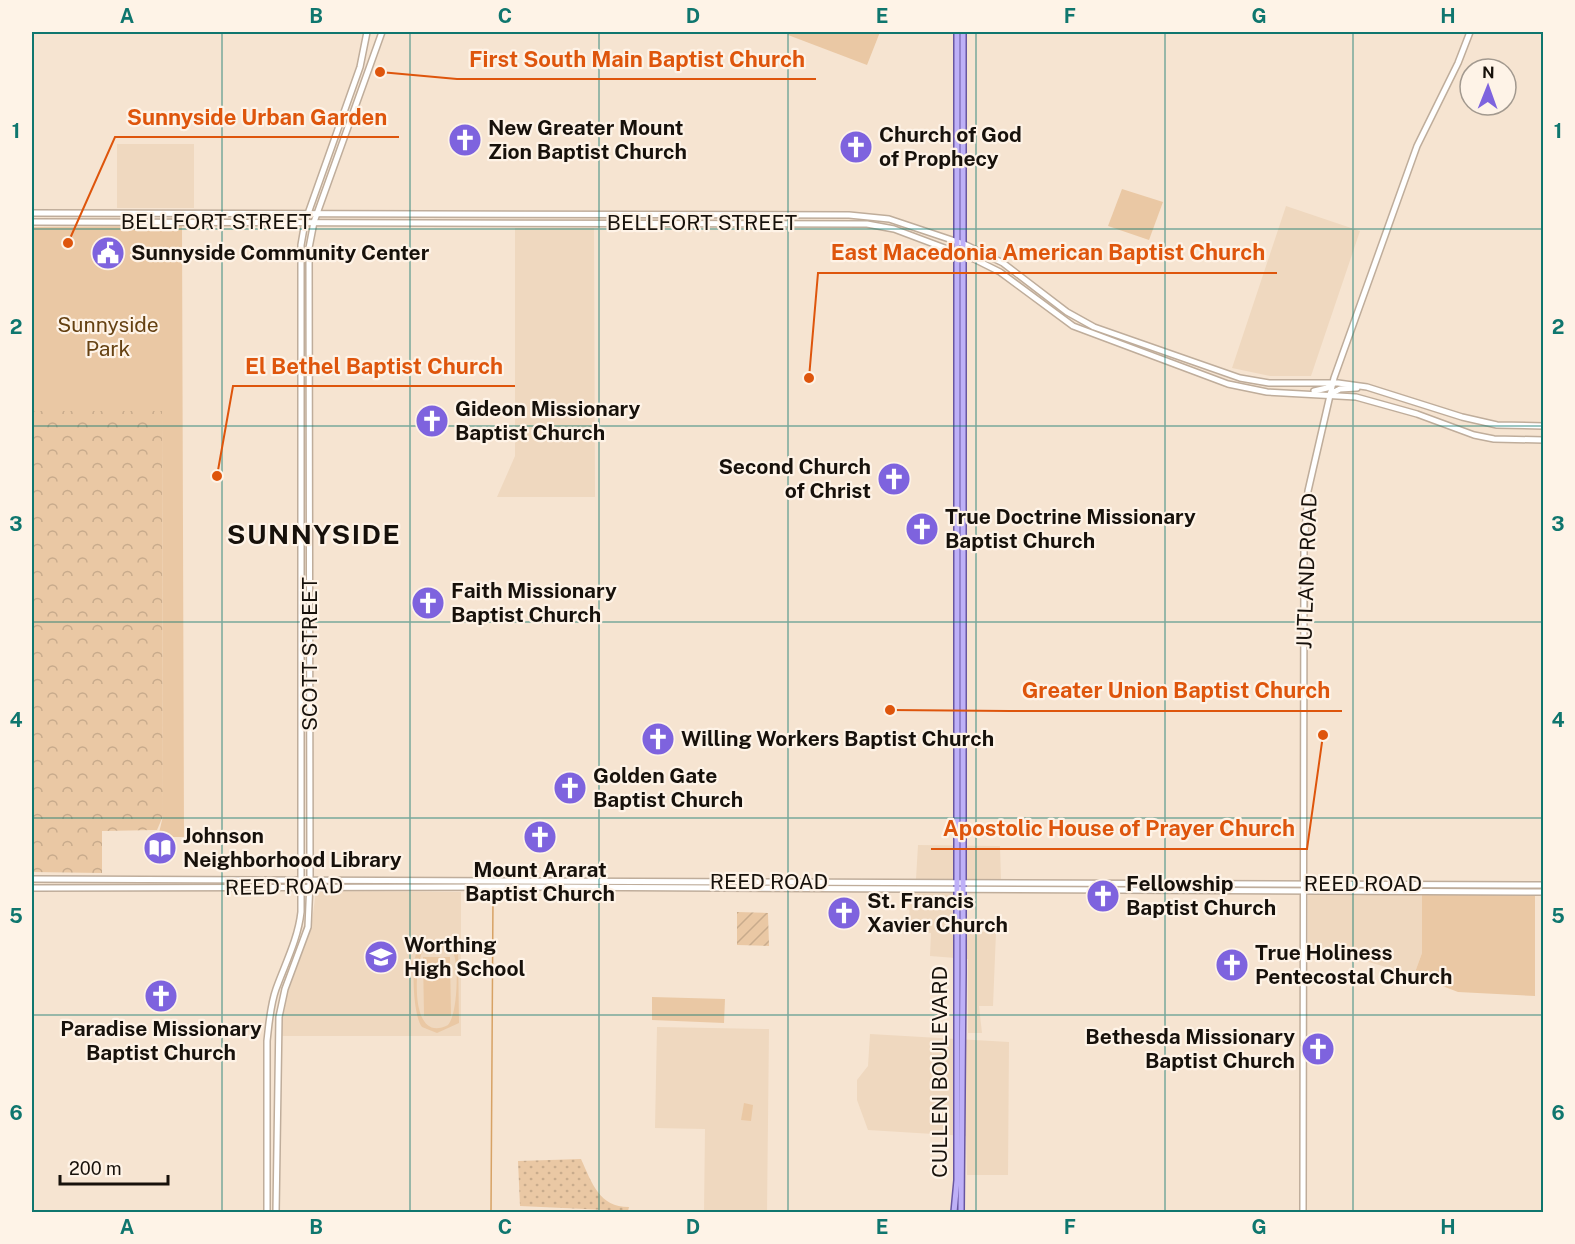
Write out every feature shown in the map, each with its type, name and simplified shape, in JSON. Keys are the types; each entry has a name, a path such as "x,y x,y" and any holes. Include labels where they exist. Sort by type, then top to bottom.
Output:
{"main road":[{"name":"SCOTT STREET","path":"267,1212 269,1025 275,992 299,929 302,884 301,254 305,222 360,67 367,32"},
{"name":"SCOTT STREET","path":"276,1212 279,1017 285,989 308,927 310,884 309,250 314,222 382,32"},
{"name":"CULLEN BOULEVARD","path":"957,32 961,243"},
{"name":"CULLEN BOULEVARD","path":"961,1212 960,254 963,32"},
{"name":"JUTLAND ROAD","path":"1303,1212 1304,523 1308,491 1333,383 1414,154 1458,63 1470,32"},
{"name":"BELLFORT STREET","path":"32,213 849,215 890,219 989,255 1020,275 1067,312 1094,327 1240,378 1284,384 1333,383 1367,387 1462,417 1497,425 1544,426"},
{"path":"378,214 378,223"},
{"path":"465,214 465,222"},
{"path":"582,214 583,223"},
{"path":"817,215 817,222"},
{"name":"BELLFORT STREET","path":"32,222 817,222 867,224 894,229 989,266 1014,281 1060,318 1092,335 1238,387 1330,394 1376,401 1474,435 1494,439 1544,440"},
{"path":"1014,281 1020,275"},
{"path":"1092,335 1094,327"},
{"path":"1141,353 1143,345"},
{"path":"1188,370 1191,362"},
{"path":"1238,387 1240,378"},
{"path":"1304,393 1327,388 1333,383"},
{"path":"1284,384 1284,392"},
{"path":"1330,394 1340,389 1367,387"},
{"name":"REED ROAD","path":"32,879 302,884"},
{"path":"56,879 56,888"},
{"name":"REED ROAD","path":"32,888 302,884 1181,887 1302,884 1413,888 1544,885"},
{"name":"REED ROAD","path":"1245,887 1302,891 1365,887"},
{"name":"REED ROAD","path":"1482,888 1544,892"},
{"name":"CULLEN BOULEVARD","path":"954,1212 960,1135"}],"shaded area":[{"path":"117,144 194,144 194,208 117,208"},
{"path":"1286,206 1360,231 1311,376 1270,376 1232,368"},
{"path":"515,228 594,228 595,497 497,497 515,456"},
{"path":"918,845 1000,846 1001,879 953,879 953,931 996,932 993,1006 979,1006 982,1033 968,1033 968,959 930,956 931,933 909,933 910,894 916,879"},
{"name":"Worthing High School","path":"316,891 461,892 461,1036 283,1036 280,1034 287,995 311,929"},
{"path":"1308,894 1422,894 1422,953 1414,975 1365,961 1308,959"},
{"path":"657,1027 769,1029 767,1212 704,1212 705,1129 655,1128"},
{"path":"870,1034 1009,1042 1008,1175 967,1175 966,1136 868,1130 857,1100 857,1080 868,1066"}],"green space":[{"path":"790,32 880,32 867,65 788,35"},
{"path":"1122,189 1163,202 1149,240 1108,226"},
{"name":"Sunnyside Park","path":"182,226 184,837 158,837 163,816 162,411 34,411 32,258 34,227"},
{"path":"32,294 34,411 162,411 163,816 157,830 102,831 102,873 32,872"},
{"path":"1422,894 1535,896 1535,996 1458,992 1414,975 1422,953"},
{"path":"737,912 768,913 769,946 737,945"},
{"path":"437,939 458,949 459,1023 437,1033 422,1027 419,1021 414,990 414,967 419,948 428,941","holes":["440,943 447,946 454,955 456,991 451,1020 448,1025 435,1028 426,1024 420,1013 417,983 418,968 425,947"]},
{"path":"423,957 450,957 451,1016 424,1016"},
{"path":"652,997 725,999 724,1023 652,1020"},
{"path":"744,1103 753,1105 751,1121 741,1120"},
{"path":"581,1159 598,1192 610,1203 629,1207 628,1211 520,1206 518,1161"}],"waterway":[{"path":"491,1212 493,897"}],"place":[{"name":"First South Main Baptist Church","path":"380,72"},
{"name":"New Greater Mount Zion Baptist Church","path":"465,140"},
{"name":"Church of God of Prophecy","path":"856,147"},
{"name":"Sunnyside Urban Garden","path":"68,243"},
{"name":"Sunnyside Community Center","path":"108,253"},
{"name":"East Macedonia American Baptist Church","path":"809,378"},
{"name":"Gideon Missionary Baptist Church","path":"432,421"},
{"name":"El Bethel Baptist Church","path":"217,476"},
{"name":"Second Church of Christ","path":"894,479"},
{"name":"True Doctrine Missionary Baptist Church","path":"922,529"},
{"name":"Faith Missionary Baptist Church","path":"428,603"},
{"name":"Greater Union Baptist Church","path":"890,710"},
{"name":"Apostolic House of Prayer Church","path":"1323,735"},
{"name":"Willing Workers Baptist Church","path":"658,739"},
{"name":"Golden Gate Baptist Church","path":"570,788"},
{"name":"Mount Ararat Baptist Church","path":"540,837"},
{"name":"Johnson Neighborhood Library","path":"160,848"},
{"name":"Fellowship Baptist Church","path":"1103,896"},
{"name":"St. Francis Xavier Church","path":"844,913"},
{"name":"Worthing High School","path":"381,957"},
{"name":"True Holiness Pentecostal Church","path":"1232,965"},
{"name":"Paradise Missionary Baptist Church","path":"161,996"},
{"name":"Bethesda Missionary Baptist Church","path":"1318,1049"}],"district":[{"name":"SUNNYSIDE","path":"314,535"}]}
